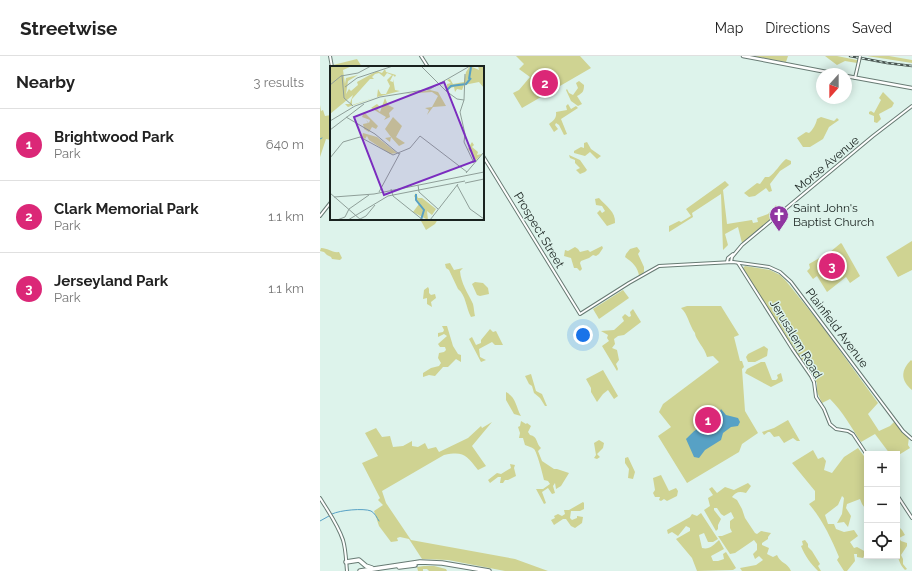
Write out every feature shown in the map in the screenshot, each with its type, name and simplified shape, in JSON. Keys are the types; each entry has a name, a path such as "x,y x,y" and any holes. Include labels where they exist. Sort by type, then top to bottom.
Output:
{"highway":[{"path":"346,562 359,560 373,570 408,563 432,562 489,571"},
{"path":"360,571 420,564 477,571"}],"main road":[{"path":"743,56 816,70"},
{"path":"852,77 912,88"}],"street":[{"path":"330,56 332,66"},
{"path":"421,56 427,66"},
{"path":"855,78 860,56"},
{"name":"Morse Avenue","path":"727,262 728,258 912,106"},
{"name":"Prospect Street","path":"484,158 580,314"},
{"path":"320,216 330,203"},
{"name":"Morse Avenue","path":"731,262 731,258 736,252"},
{"name":"Plainfield Avenue","path":"580,314 659,266 738,262 769,267 778,271 787,278 900,427 912,439"},
{"name":"Jerusalem Road","path":"738,262 811,376 814,382 815,395 824,408 830,424 836,429 853,434 864,451"},
{"path":"320,498 341,534 347,571"},
{"path":"900,500 912,518"}],"green space":[{"path":"516,56 580,56 591,68 522,108 513,93 519,90 530,77 519,69 524,64"},
{"path":"752,56 788,56 786,62"},
{"path":"825,56 837,56 857,60 857,63 845,61 837,65"},
{"path":"867,56 889,56 912,60 912,63"},
{"path":"357,59 361,66 334,66"},
{"path":"579,81 584,85 584,87 582,93 577,96 582,104 578,106 571,101 566,90 567,89 569,93 573,95 578,88 576,83"},
{"path":"883,92 894,103 892,107 879,114 881,119 877,123 874,122 874,116 869,114 869,112 871,111 874,113 881,100 879,98"},
{"path":"568,104 571,109 576,106 578,108 561,119 567,134 564,135 559,125 556,123 555,125 558,129 554,132 549,124 555,118 556,112 567,110 566,106"},
{"path":"320,105 321,111 323,110 325,116 330,115 330,140 326,139 320,157"},
{"path":"821,117 834,121 837,118 839,120 829,127 823,139 810,147 803,147 797,138 806,132 809,133 814,127 817,119"},
{"path":"587,142 591,149 601,156 597,159 590,152 585,156 574,153 574,151 581,147 584,148 584,143"},
{"path":"569,155 580,160 587,170 580,174 576,170 580,168 575,163 575,160 570,158"},
{"path":"786,159 791,161 791,164 780,171 770,184 772,191 769,192 766,188 755,196 749,197 744,193 757,183 760,184 765,177 769,177"},
{"path":"725,181 729,185 723,190 727,224 752,220 753,223 758,222 757,218 768,214 776,205 780,211 742,243 738,227 725,234 728,245 723,250 721,194 692,213 693,217 669,232 669,226 679,221 681,222 691,216 686,209"},
{"path":"599,198 612,212 615,223 607,226 597,213 600,210 602,213 605,211 602,206 596,205 595,199"},
{"path":"421,220 437,220 435,224 426,230"},
{"path":"912,241 912,270 898,277 886,257"},
{"path":"841,243 860,276 850,283 846,277 827,292 817,276 813,279 807,271 810,268 809,264 830,252"},
{"path":"602,246 603,248 599,254 596,256 593,255 581,261 580,263 582,269 580,271 577,268 574,268 571,258 564,256 565,250 568,251 575,247 580,252 588,250 590,252"},
{"path":"637,247 640,251 638,254 644,267 644,272 639,276 634,265 625,257 630,249"},
{"path":"321,248 339,252 342,258 340,260 332,259 324,252 320,251"},
{"path":"450,263 454,270 463,268 460,271 463,284 473,304 475,316 471,317 463,295 458,289 449,270 446,268 445,264"},
{"path":"745,266 770,270 780,275 786,281 819,322 878,403 868,414 879,431 890,426 895,421 909,437 908,445 910,448 900,454 900,451 888,451 875,434 861,442 843,414 830,399 822,403 817,392 817,383 743,268"},
{"path":"475,282 483,283 488,288 489,294 480,296 477,295 472,284"},
{"path":"428,287 429,293 431,295 435,294 436,298 431,302 432,307 427,304 427,298 423,299 424,290"},
{"path":"623,290 629,298 599,319 593,309"},
{"path":"687,306 721,306 739,335 734,337 740,361 742,361 744,367 742,369 745,411 758,433 742,444 739,452 687,483 658,436 671,427 659,412 663,404 719,362 713,356 707,357 681,308"},
{"path":"633,309 641,322 624,335 618,336 614,339 615,344 612,348 617,350 619,360 616,364 618,369 617,371 602,346 609,341 607,338 608,335 601,331 614,330 624,321 622,317 625,314 629,317 631,316 630,312"},
{"path":"442,326 447,326 453,346 458,354 461,355 461,362 456,359 448,367 443,367 435,376 429,375 423,377 423,373 431,368 439,366 441,363 438,358 439,353 446,350 445,347 440,347 438,344 447,336 444,334 438,337 438,333 443,332 444,330"},
{"path":"490,329 493,332 496,331 503,345 495,345 492,342 479,349 480,357 486,360 481,362 469,339 472,337 476,345 481,343 481,340"},
{"path":"764,346 768,349 767,356 755,362 748,362 746,357 748,354"},
{"path":"911,360 912,390 905,382 903,375 905,368"},
{"path":"761,362 765,362 772,380 776,380 778,378 777,375 781,373 783,381 771,387 745,373 747,369"},
{"path":"603,370 618,396 614,399 608,390 597,402 586,379"},
{"path":"531,374 536,391 542,394 547,406 545,406 540,398 534,393 532,386 529,384 525,376"},
{"path":"506,392 514,399 521,416 514,414 506,400"},
{"path":"788,420 800,441 793,438 784,443 779,436 774,437 770,432 764,435 762,432 774,428"},
{"path":"521,421 531,426 528,432 536,438 541,448 538,451 542,461 554,469 569,473 561,486 556,489 555,483 553,486 555,493 552,494 548,488 542,492 546,503 544,504 536,489 543,489 550,484 548,481 544,480 534,449 525,445 523,438 519,438 520,433 518,427 520,426"},
{"path":"492,422 472,446 486,466 478,470 464,455 444,455 382,491 386,503 411,540 515,559 548,571 505,571 448,560 422,559 409,539 400,537 397,538 398,541 391,542 379,526 374,511 383,505 378,500 380,498 362,463 378,456 365,433 376,428 382,437 390,436 393,447 403,446 412,441 412,446 418,447 425,443 428,449 436,447 439,452 468,438 481,426 482,428"},
{"path":"599,440 604,443 603,448 597,454 600,457 597,459 594,458 596,455 594,443"},
{"path":"858,448 864,456 864,507 860,499 847,504 846,508 851,516 848,527 844,522 837,523 842,514 844,498 842,496 838,505 825,515 828,524 834,524 836,529 844,532 854,530 858,536 850,542 854,548 857,547 864,551 863,558 857,557 857,554 854,554 855,561 847,571 844,571 837,560 839,557 826,529 809,504 815,500 815,491 792,463 813,450 818,459 823,457 826,461 824,470 832,473 844,457"},
{"path":"628,457 635,472 633,479 628,478 629,469 625,463 625,458"},
{"path":"510,464 515,465 514,468 516,476 505,480 503,483 500,483 501,477 498,477 490,483 488,480 497,473 501,474 511,468"},
{"path":"661,475 669,491 676,488 678,491 677,496 667,501 664,499 661,501 659,500 660,497 655,497 653,493 655,490 653,478"},
{"path":"748,483 751,486 746,493 738,492 732,497 737,500 745,518 755,533 757,534 761,531 771,533 768,539 762,543 762,545 769,548 767,554 773,557 777,555 791,571 742,571 740,568 756,565 763,560 759,556 755,559 753,554 757,550 757,544 754,540 735,553 730,554 718,536 732,532 730,528 730,521 734,518 731,512 724,516 717,508 714,508 721,519 716,531 704,510 710,506 708,498 713,495 709,489 712,487 717,493 725,487 734,490"},
{"path":"583,502 584,509 580,511 571,511 570,518 572,520 577,518 577,516 583,517 582,523 575,528 571,526 566,519 563,519 554,525 551,520 555,518 554,516 558,514 562,516 565,514 564,510 569,510"},
{"path":"701,513 718,539 713,542 708,542 704,533 699,535 702,548 709,548 719,540 724,549 711,556 713,561 724,559 723,554 726,552 736,568 733,570 697,571 692,558 676,539 690,531 690,528 686,526 678,536 672,532 668,534 667,530 690,517 692,514 697,516"},
{"path":"900,528 902,530 905,535 900,538"},
{"path":"805,540 820,564 818,566 821,571 818,571 815,568 804,553 801,546 803,545 802,541"},
{"path":"900,540 907,543 907,546 901,555 903,564 907,569 905,570 901,566 899,560"},
{"path":"434,566 446,569 447,571 429,571 427,569 423,569 423,571 418,571 417,567"}],"water":[{"path":"721,409 726,415 738,418 740,422 738,426 731,427 723,433 721,440 705,450 699,458 694,457 686,439 696,429 708,422 711,425 716,423 716,420 721,418"}],"waterway":[{"path":"332,514 346,511 368,510 374,513 379,521"},
{"path":"320,521 329,516"}],"railway":[{"path":"850,56 912,66"}],"place":[{"name":"Clark Memorial Park","path":"545,83"},
{"name":"Saint John's Baptist Church","path":"779,232"},
{"name":"Jerseyland Park","path":"832,266"},
{"name":"Brightwood Park","path":"708,420"}]}
